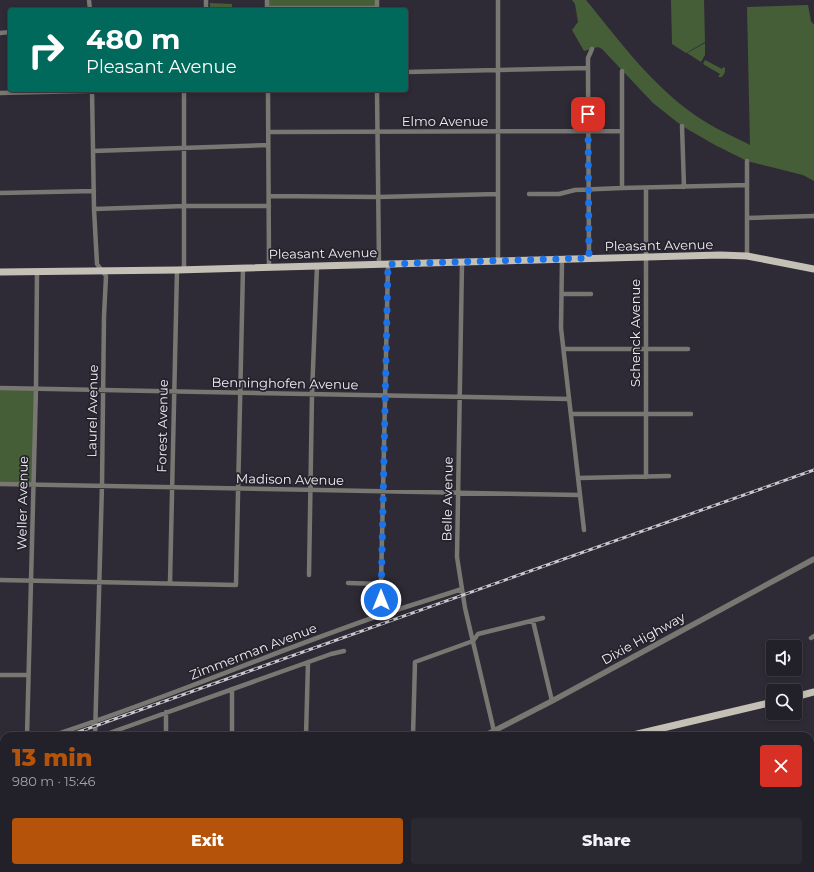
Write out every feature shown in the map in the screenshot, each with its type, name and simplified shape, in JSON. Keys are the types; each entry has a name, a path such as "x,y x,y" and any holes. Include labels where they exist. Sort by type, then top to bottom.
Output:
{"main road":[{"name":"Pleasant Avenue","path":"0,272 184,270 720,255 747,256 814,269"},
{"path":"802,695 814,692"},
{"path":"646,732 766,704"}],"street":[{"path":"498,0 498,261"},
{"path":"589,258 588,58 592,49"},
{"path":"408,72 588,68"},
{"path":"622,71 622,188"},
{"path":"0,93 31,92"},
{"name":"Laurel Avenue","path":"92,92 94,209 97,264 106,276 95,732"},
{"path":"184,92 184,270"},
{"path":"268,92 269,267"},
{"path":"377,92 379,264"},
{"path":"682,126 684,187"},
{"name":"Elmo Avenue","path":"268,132 378,133 622,131"},
{"path":"93,151 268,144"},
{"path":"747,160 747,256"},
{"path":"529,194 559,194 575,190 622,188 747,185"},
{"name":"Schenck Avenue","path":"646,188 646,477"},
{"path":"0,193 94,191"},
{"path":"269,196 498,194"},
{"path":"94,209 185,206 269,206"},
{"path":"747,218 814,216"},
{"path":"562,259 561,328 584,530"},
{"name":"Belle Avenue","path":"462,263 461,397 457,557 473,641 494,731"},
{"path":"381,615 388,264"},
{"path":"309,575 312,394 317,266"},
{"path":"0,580 236,585 243,268"},
{"name":"Forest Avenue","path":"170,583 173,391 177,270"},
{"name":"Weller Avenue","path":"27,732 36,388 36,271"},
{"path":"562,294 591,294"},
{"path":"564,349 688,349"},
{"name":"Benninghofen Avenue","path":"0,388 569,399"},
{"path":"571,414 691,414"},
{"path":"578,478 669,476"},
{"name":"Madison Avenue","path":"0,484 580,496"},
{"name":"Dixie Highway","path":"494,731 552,702 814,560"},
{"path":"348,582 381,584"},
{"name":"Zimmerman Avenue","path":"64,732 95,722 381,615 462,589"},
{"path":"413,732 415,662 473,641 478,634 543,618"},
{"path":"533,621 552,702"},
{"name":"Zimmerman Avenue","path":"111,732 331,654 344,651"},
{"path":"306,732 308,662"},
{"path":"0,675 28,675"},
{"path":"232,689 232,732"},
{"path":"166,712 166,732"}],"green space":[{"path":"267,0 377,0 377,8 267,8"},
{"path":"572,0 586,0 640,65 655,81 687,109 709,124 750,145 747,7 808,5 811,21 814,25 814,181 803,175 747,161 682,126 653,103 602,49 598,47 584,51 572,30 578,22 575,4"},
{"path":"671,0 704,0 705,42 686,53 672,44"},
{"path":"210,3 232,4 232,8 210,8"},
{"path":"705,43 705,55 701,62 687,53"},
{"path":"705,60 722,69 723,67 725,68 725,72 722,77 718,77 720,74 703,64"},
{"path":"0,388 36,388 33,485 0,484"}],"railway":[{"path":"78,732 814,470"}],"route":[{"path":"381,600 388,264 462,263 589,258 588,114"}]}
